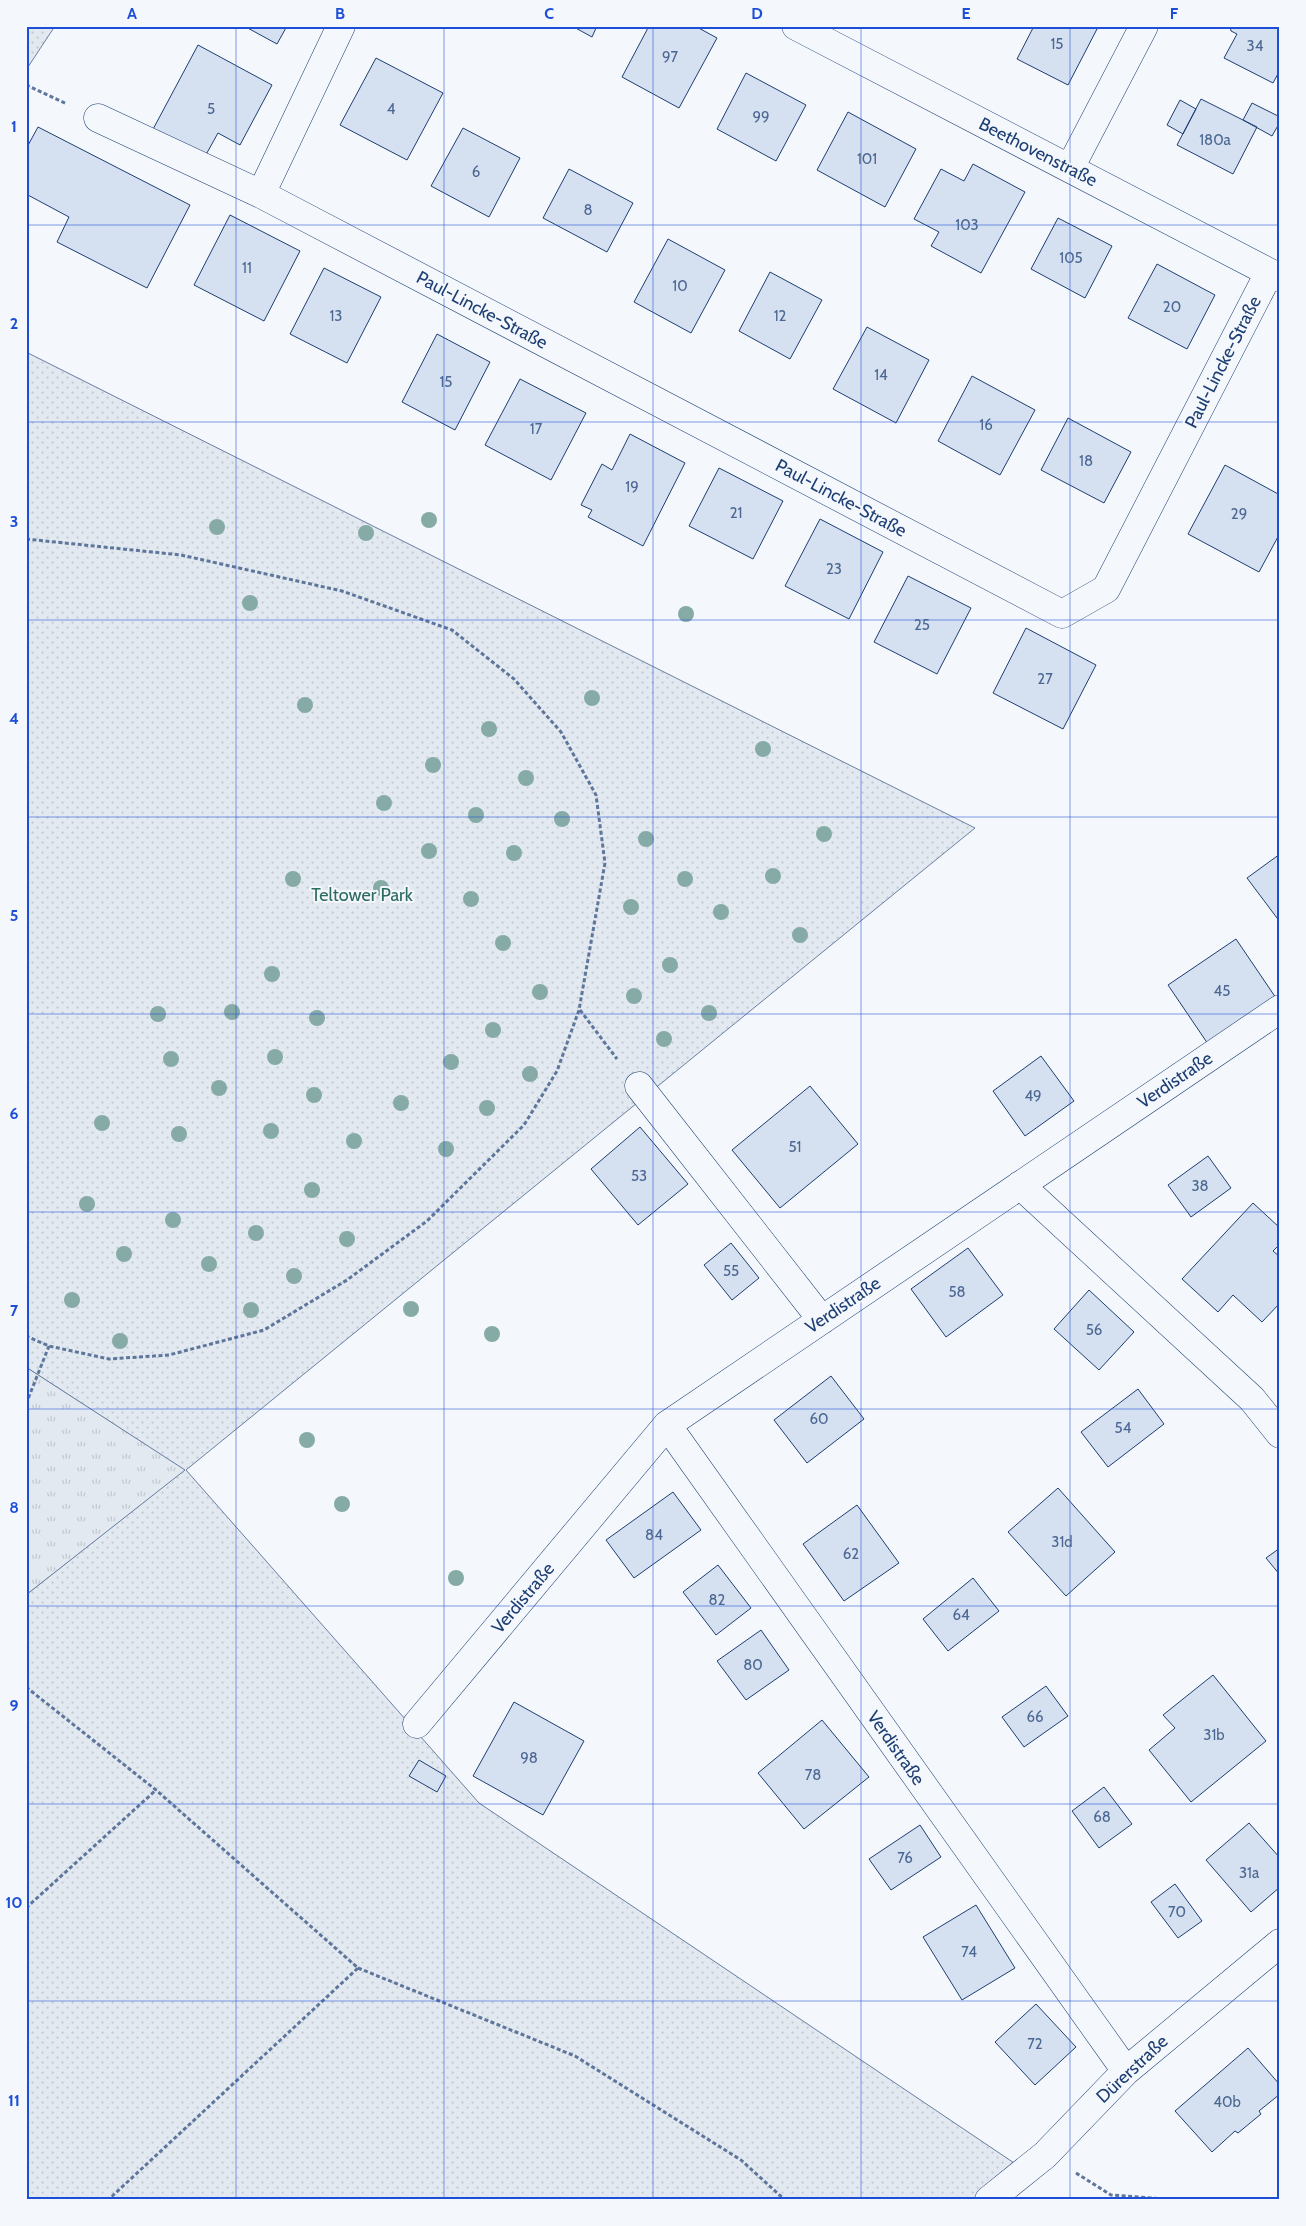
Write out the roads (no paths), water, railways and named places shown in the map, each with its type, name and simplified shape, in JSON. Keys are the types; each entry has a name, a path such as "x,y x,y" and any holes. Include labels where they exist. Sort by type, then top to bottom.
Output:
{"street":[{"path":"261,194 341,26"},
{"name":"Beethovenstraße","path":"796,26 1275,276"},
{"path":"1070,168 1144,26"},
{"name":"Paul-Lincke-Straße","path":"98,118 261,194 1062,614 1106,589 1275,276"},
{"name":"Verdistraße","path":"417,1724 667,1425 1280,1009"},
{"path":"639,1086 822,1320"},
{"path":"1020,1185 1252,1399 1280,1434"},
{"name":"Verdistraße","path":"667,1425 1126,2071"},
{"name":"Dürerstraße","path":"989,2200 1046,2155 1126,2071 1280,1943"}],"park label":[{"name":"Teltower Park","path":"362,895"}]}
